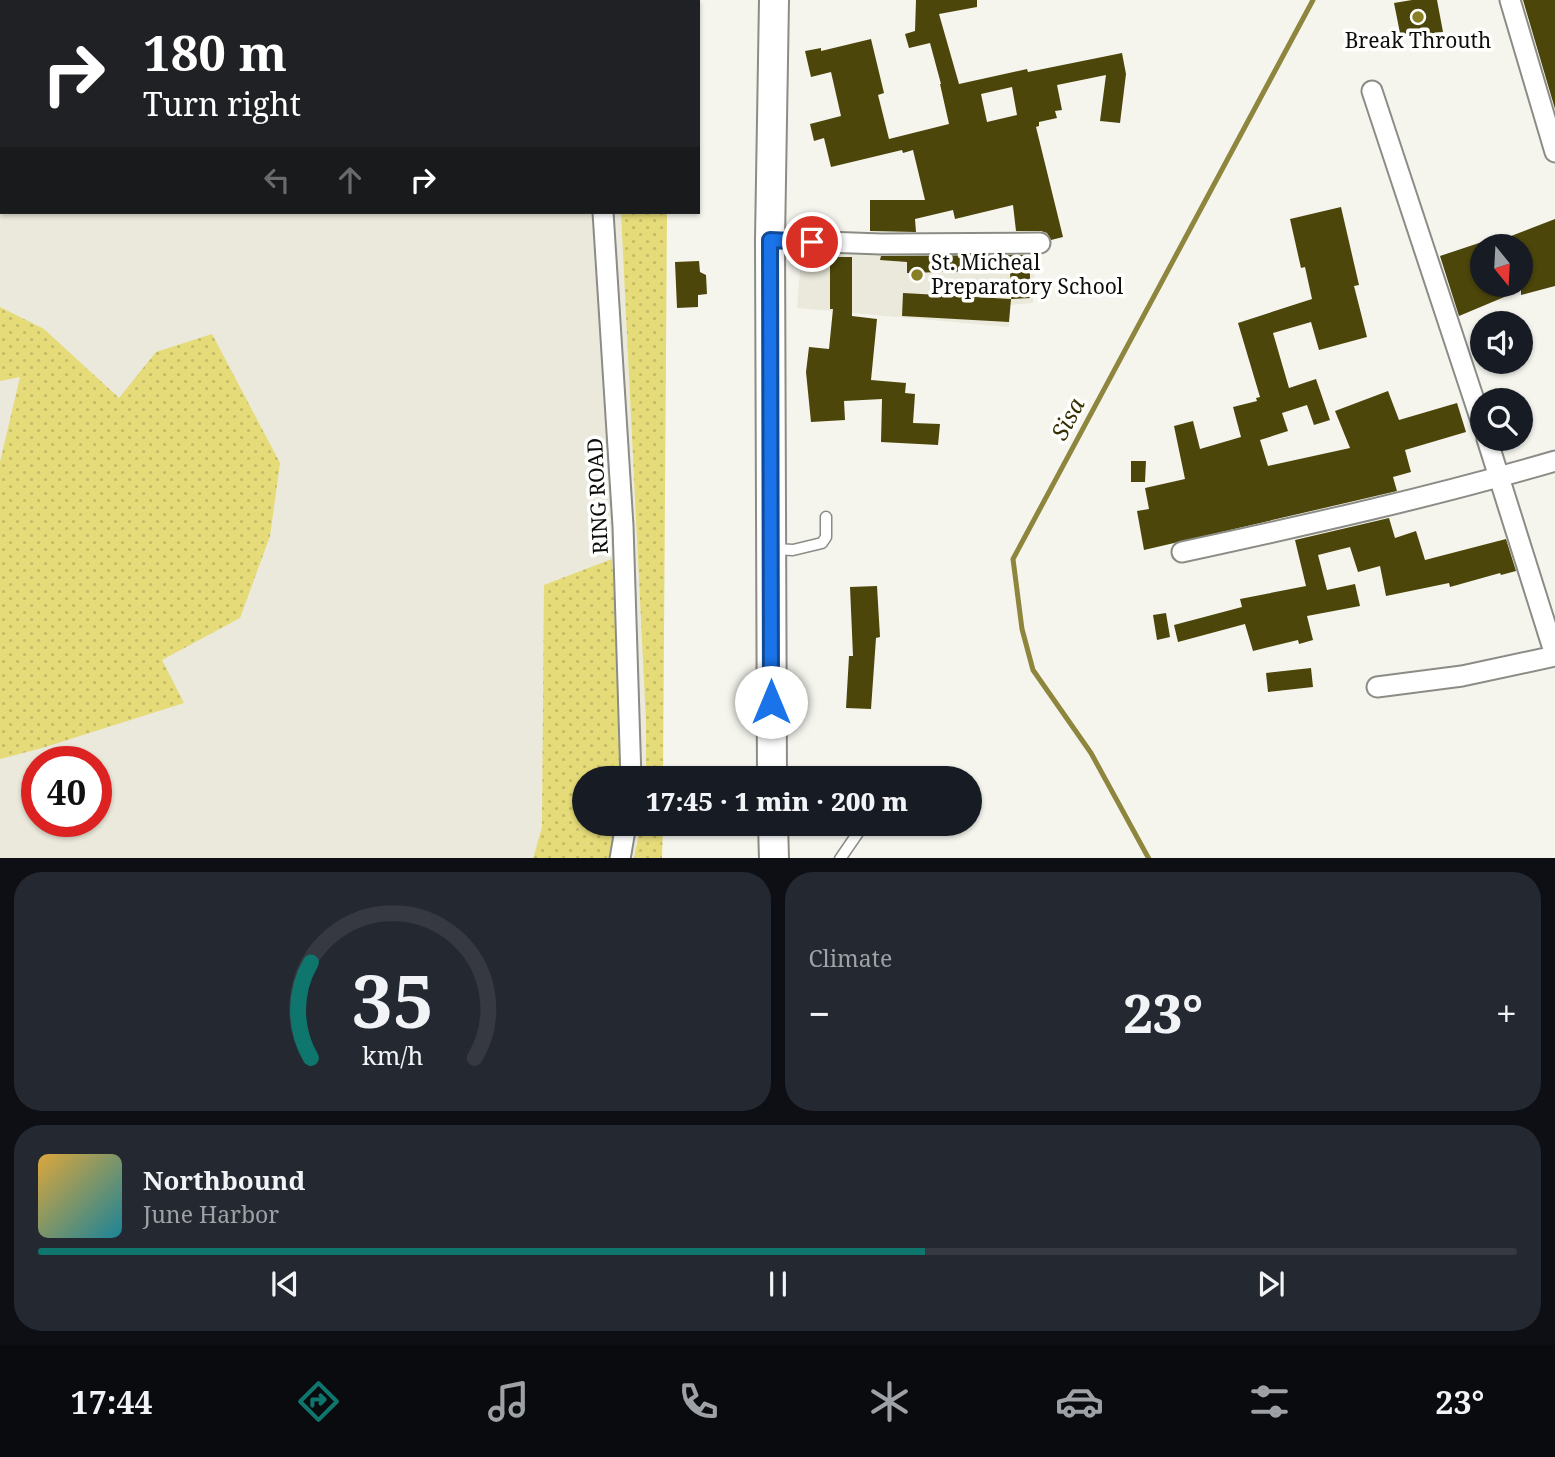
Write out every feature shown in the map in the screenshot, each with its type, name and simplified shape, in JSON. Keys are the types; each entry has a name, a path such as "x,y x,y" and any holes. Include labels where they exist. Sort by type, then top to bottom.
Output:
{"street":[{"path":"772,766 770,240 774,0"},
{"path":"1510,0 1555,152"},
{"path":"1372,91 1470,388"},
{"name":"RING ROAD","path":"603,214 624,526 631,766"},
{"path":"770,240 881,244 1040,243"},
{"path":"1377,687 1462,676 1555,655 1491,451"},
{"path":"1182,552 1292,529 1555,461"},
{"path":"620,858 624,836"},
{"path":"773,836 774,858"}],"lane":[{"path":"771,549 793,550 822,543 826,537 826,517"},
{"path":"841,858 856,836"}],"shaded area":[{"path":"0,214 666,214 662,766 572,766 572,836 662,836 662,858 0,858"},
{"path":"621,214 667,214 663,766 646,766"},
{"name":"St. Micheal Preparatory School","path":"802,245 1036,245 1033,303 1010,305 1009,327 797,308"},
{"path":"0,307 44,329 119,398 156,352 212,334 280,463 270,536 240,618 162,660 184,703 48,746 21,746 21,754 0,759 0,462 20,377 0,381"},
{"path":"612,559 623,766 572,766 572,836 617,836 614,858 533,858 542,827 544,585"},
{"path":"639,836 663,836 662,858 634,858"}],"building":[{"path":"916,0 977,0 977,7 939,14 959,84 1122,53 1126,74 1120,123 1100,121 1106,75 1057,85 1062,110 1055,111 1057,118 1039,122 1036,127 1063,237 1051,240 1047,233 1041,231 1016,231 1013,205 955,219 953,210 915,219 916,232 870,231 870,200 925,200 913,150 903,153 902,150 831,167 824,138 814,141 810,124 841,116 831,72 811,77 805,51 821,48 821,51 871,39 884,93 878,95 889,139 949,124 930,43 909,48 905,34 915,31","holes":["1012,87 1017,115 987,122 981,94"]},
{"name":"Break Throuth","path":"1437,0 1443,32 1401,38 1394,3"},
{"path":"1523,0 1555,0 1555,109"},
{"path":"1341,207 1359,285 1354,286 1367,337 1319,350 1311,322 1273,333 1289,388 1316,379 1330,420 1314,425 1307,405 1282,413 1288,431 1260,440 1268,466 1350,448 1335,411 1388,391 1399,420 1457,403 1466,432 1405,450 1411,472 1393,477 1397,491 1144,550 1137,511 1149,509 1145,488 1185,479 1174,426 1193,421 1200,449 1241,437 1233,407 1257,401 1256,398 1260,397 1238,323 1312,299 1305,267 1301,268 1290,219"},
{"path":"1555,219 1555,286 1533,292 1533,234 1516,234"},
{"path":"1470,246 1470,298 1502,298 1459,316 1440,256"},
{"path":"1030,255 1030,298 1011,299 1010,270 907,273 907,262 880,260 881,256"},
{"path":"830,257 852,257 852,316 877,319 871,380 906,383 905,393 915,394 913,423 940,424 938,445 881,442 882,399 844,401 845,420 811,422 806,372 809,347 829,349 833,309 830,309"},
{"path":"699,261 700,272 706,275 707,294 698,295 698,307 677,308 675,262"},
{"path":"903,293 1011,299 1009,322 902,316"},
{"path":"1131,461 1146,461 1145,482 1131,482"},
{"path":"1389,518 1395,538 1416,531 1425,560 1506,539 1516,571 1450,587 1449,583 1386,596 1380,566 1358,572 1350,547 1318,555 1327,590 1355,584 1360,606 1307,616 1313,640 1299,644 1298,640 1253,651 1245,624 1178,642 1174,625 1242,607 1240,599 1306,586 1295,540"},
{"path":"877,586 880,637 876,638 871,709 846,708 849,656 853,656 850,587"},
{"path":"1166,613 1170,637 1157,640 1153,615"},
{"path":"1311,668 1313,687 1268,692 1266,673"}],"waterway":[{"name":"Sisa","path":"1148,858 1091,753 1033,670 1022,629 1013,559 1313,0"}],"place":[{"name":"Break Throuth","path":"1418,17"},
{"name":"St. Micheal Preparatory School","path":"917,275"}],"route":[{"path":"771,702 770,240 812,242"}]}
